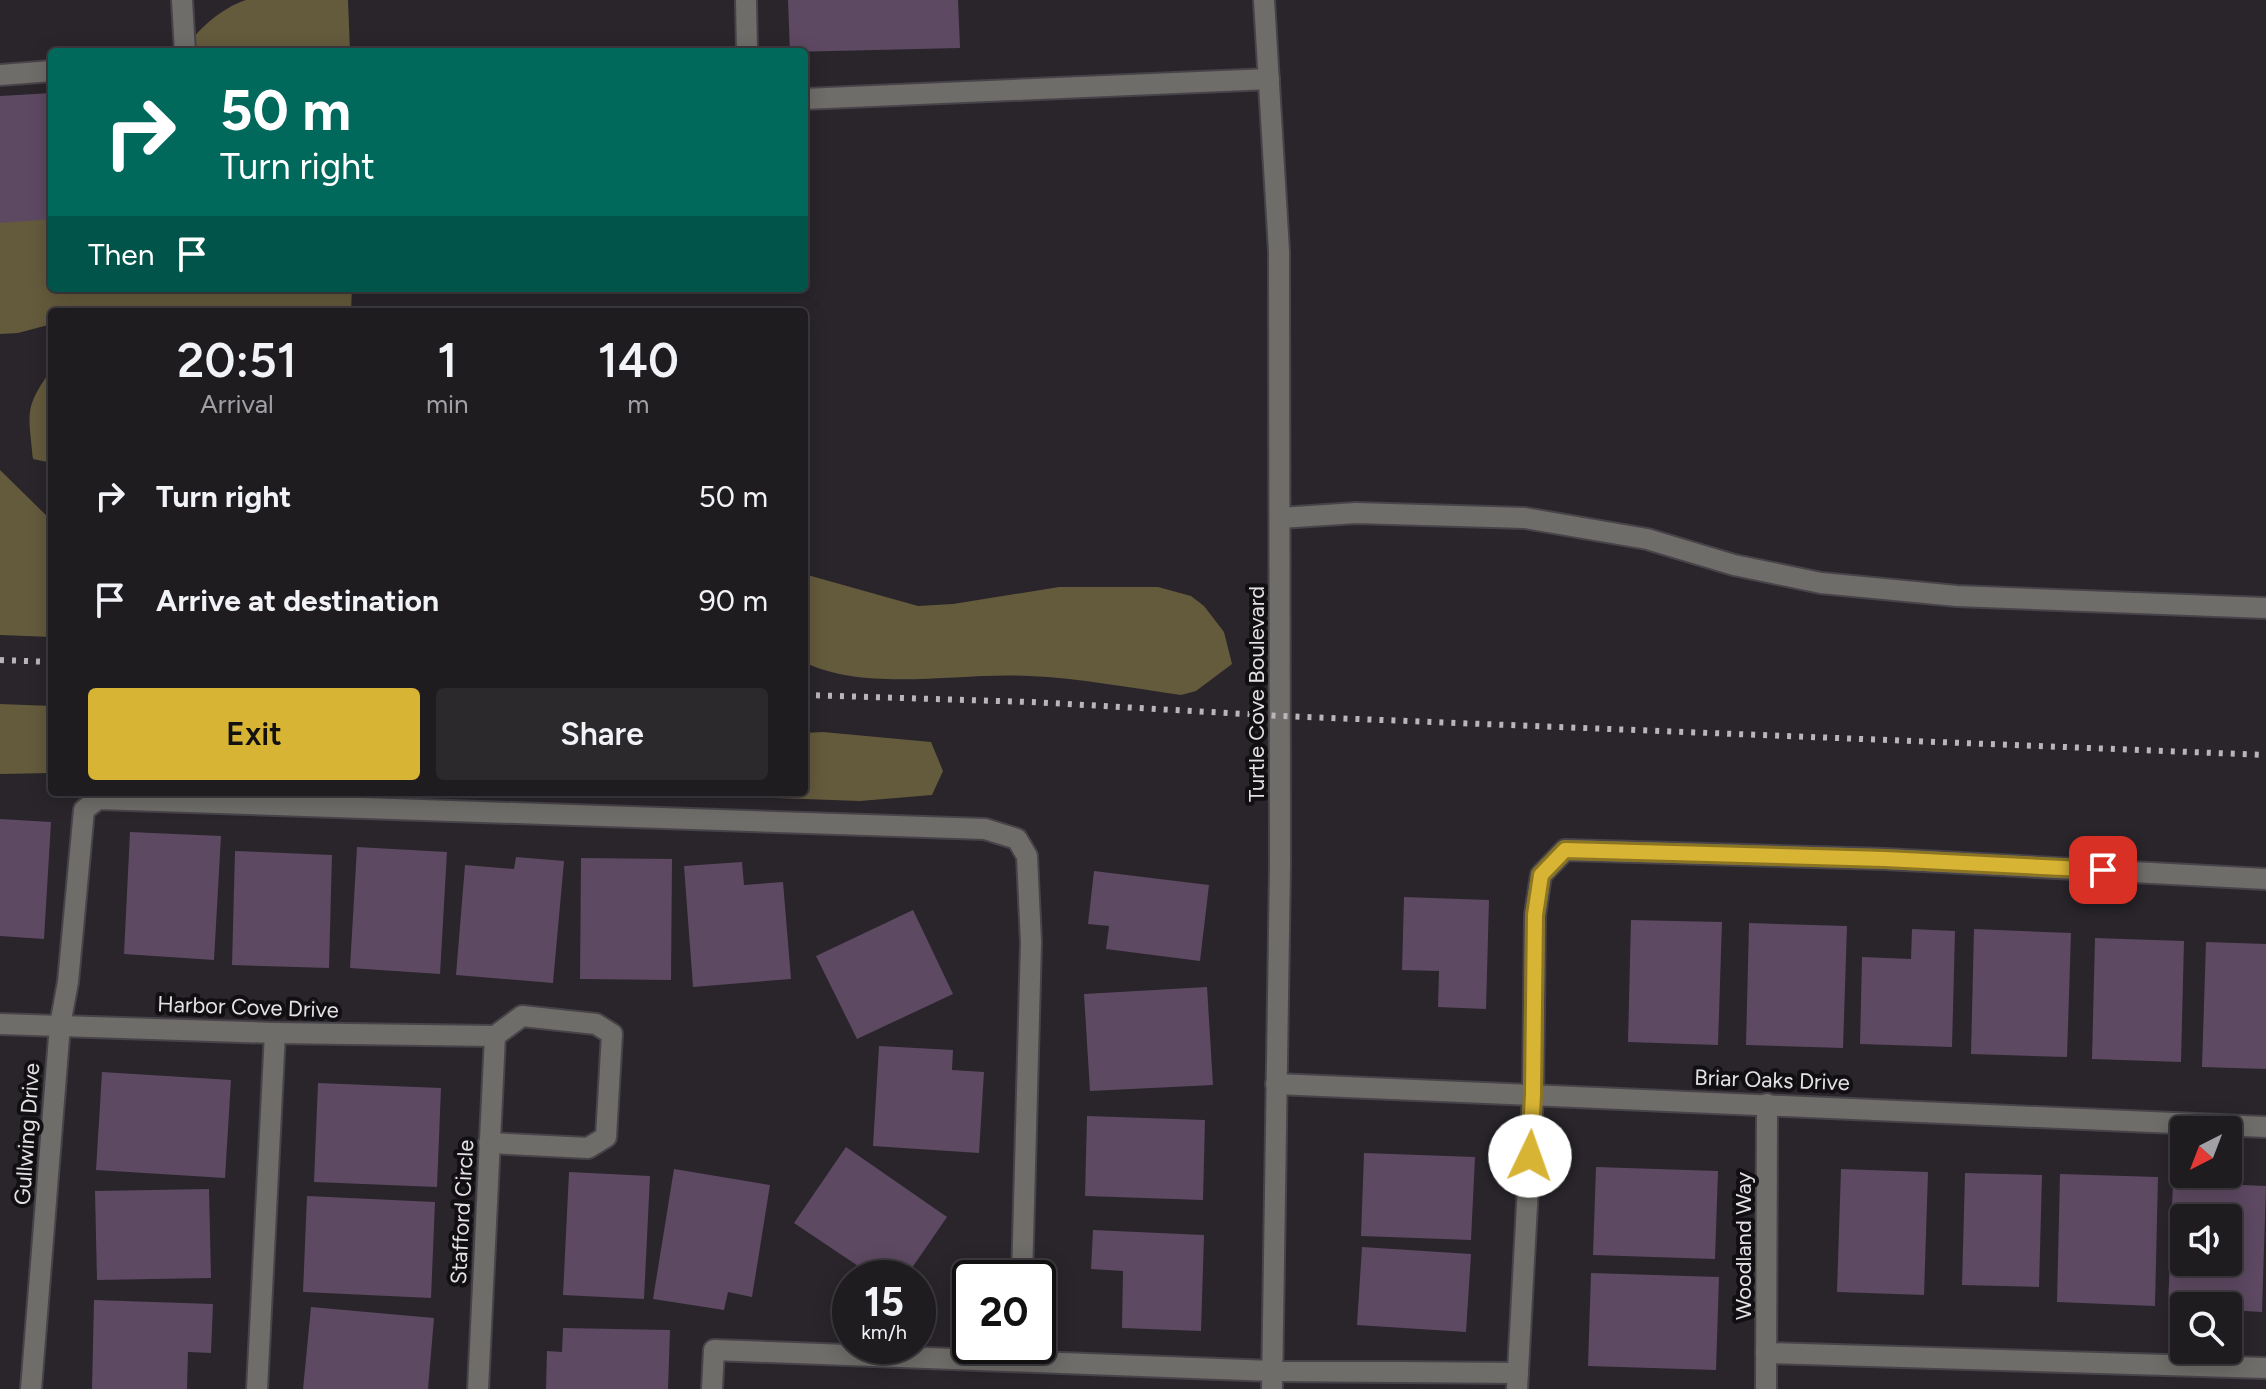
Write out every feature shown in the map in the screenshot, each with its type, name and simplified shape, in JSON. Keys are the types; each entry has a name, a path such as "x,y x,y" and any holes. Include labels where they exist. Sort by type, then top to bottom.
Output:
{"street":[{"path":"182,0 185,48"},
{"path":"746,0 747,48"},
{"name":"Turtle Cove Boulevard","path":"1264,0 1279,251 1281,806 1272,1380"},
{"path":"0,75 48,71"},
{"path":"808,99 1269,79"},
{"path":"1280,518 1356,513 1525,518 1647,539 1734,565 1821,583 1957,596 2266,608"},
{"name":"Gullwing Drive","path":"31,1389 60,1025 68,982 84,810 98,799 985,829 1017,839 1027,856 1031,942 1022,1260"},
{"path":"1056,1358 1272,1380 1518,1381 1533,1094 1535,915 1541,875 1565,850 1885,859 2266,879"},
{"path":"489,1143 588,1148 606,1137 612,1034 596,1024 522,1016 495,1036"},
{"name":"Harbor Cove Drive","path":"0,1024 495,1036"},
{"path":"257,1389 275,1033"},
{"name":"Stafford Circle","path":"478,1389 495,1036"},
{"name":"Briar Oaks Drive","path":"1276,1084 2266,1127"},
{"name":"Woodland Way","path":"1766,1389 1767,1104"},
{"path":"712,1389 714,1350 952,1353"},
{"path":"1766,1353 2266,1368"}],"shaded area":[{"path":"246,0 348,0 350,48 186,48 210,21"},
{"path":"48,200 48,292 352,292 351,308 48,308 48,325 0,334 0,210"},
{"path":"48,375 48,462 33,459 30,411 36,393"},
{"path":"0,470 48,517 48,637 0,635"},
{"path":"808,575 918,606 953,604 1059,587 1158,587 1191,596 1204,606 1224,632 1232,664 1196,691 1181,695 1048,677 884,679 829,671 808,663"},
{"path":"0,704 48,706 48,773 0,774"},
{"path":"808,733 931,742 943,771 932,795 860,801 720,796 808,796"}],"building":[{"path":"788,0 958,0 960,48 808,52 808,48 790,48"},
{"path":"48,93 48,219 0,223 0,96"},
{"path":"0,819 51,822 44,939 0,936"},
{"path":"130,832 221,836 214,960 124,954"},
{"path":"357,847 447,852 440,974 350,968"},
{"path":"235,851 332,855 329,968 232,965"},
{"path":"516,857 564,861 553,983 456,975 465,865 514,869"},
{"path":"581,858 672,859 671,980 580,979"},
{"path":"742,862 744,885 783,882 791,979 693,987 684,866"},
{"path":"1094,871 1209,885 1200,961 1106,949 1109,926 1088,924"},
{"path":"1404,897 1489,900 1486,1009 1438,1007 1439,971 1402,970"},
{"path":"913,910 953,994 857,1039 816,956"},
{"path":"1631,920 1722,922 1718,1045 1628,1042"},
{"path":"1749,923 1847,926 1843,1048 1746,1045"},
{"path":"1912,929 1955,931 1952,1047 1860,1044 1862,957 1911,959"},
{"path":"1974,929 2071,933 2067,1057 1971,1054"},
{"path":"2095,938 2184,941 2181,1062 2092,1059"},
{"path":"2206,942 2266,944 2266,1069 2202,1067"},
{"path":"1207,987 1213,1085 1090,1091 1084,994"},
{"path":"879,1046 953,1050 952,1070 984,1072 979,1153 873,1146"},
{"path":"102,1072 231,1080 225,1178 96,1170"},
{"path":"318,1083 441,1088 437,1187 314,1182"},
{"path":"1087,1116 1205,1120 1203,1200 1085,1196"},
{"path":"846,1147 947,1217 917,1260 849,1260 794,1223"},
{"path":"1364,1153 1475,1157 1471,1240 1361,1236"},
{"path":"1596,1167 1718,1171 1715,1259 1593,1255"},
{"path":"674,1169 770,1185 752,1297 728,1292 724,1310 653,1299"},
{"path":"1841,1169 1928,1172 1924,1295 1837,1292"},
{"path":"569,1172 650,1176 644,1299 563,1295"},
{"path":"1965,1173 2042,1175 2039,1287 1962,1285"},
{"path":"2060,1174 2158,1177 2155,1306 2057,1302"},
{"path":"2266,1186 2262,1312 2242,1311 2242,1292 2170,1292 2168,1307 2170,1257 2170,1276 2242,1276 2242,1204 2172,1204 2173,1188"},
{"path":"209,1189 211,1278 97,1280 95,1191"},
{"path":"307,1196 435,1202 431,1298 303,1292"},
{"path":"1093,1230 1204,1235 1201,1331 1122,1328 1123,1271 1091,1269"},
{"path":"1362,1247 1471,1254 1466,1332 1357,1325"},
{"path":"1591,1273 1719,1277 1716,1370 1588,1366"},
{"path":"94,1300 213,1304 211,1353 188,1352 187,1389 92,1389"},
{"path":"311,1307 434,1318 428,1389 303,1389"},
{"path":"563,1328 670,1330 668,1389 546,1389 547,1351 562,1352"}],"railway":[{"path":"0,660 48,662"},
{"path":"808,695 2266,755"}],"route":[{"path":"1530,1156 1535,915 1541,875 1565,850 1885,859 2103,870"}]}
